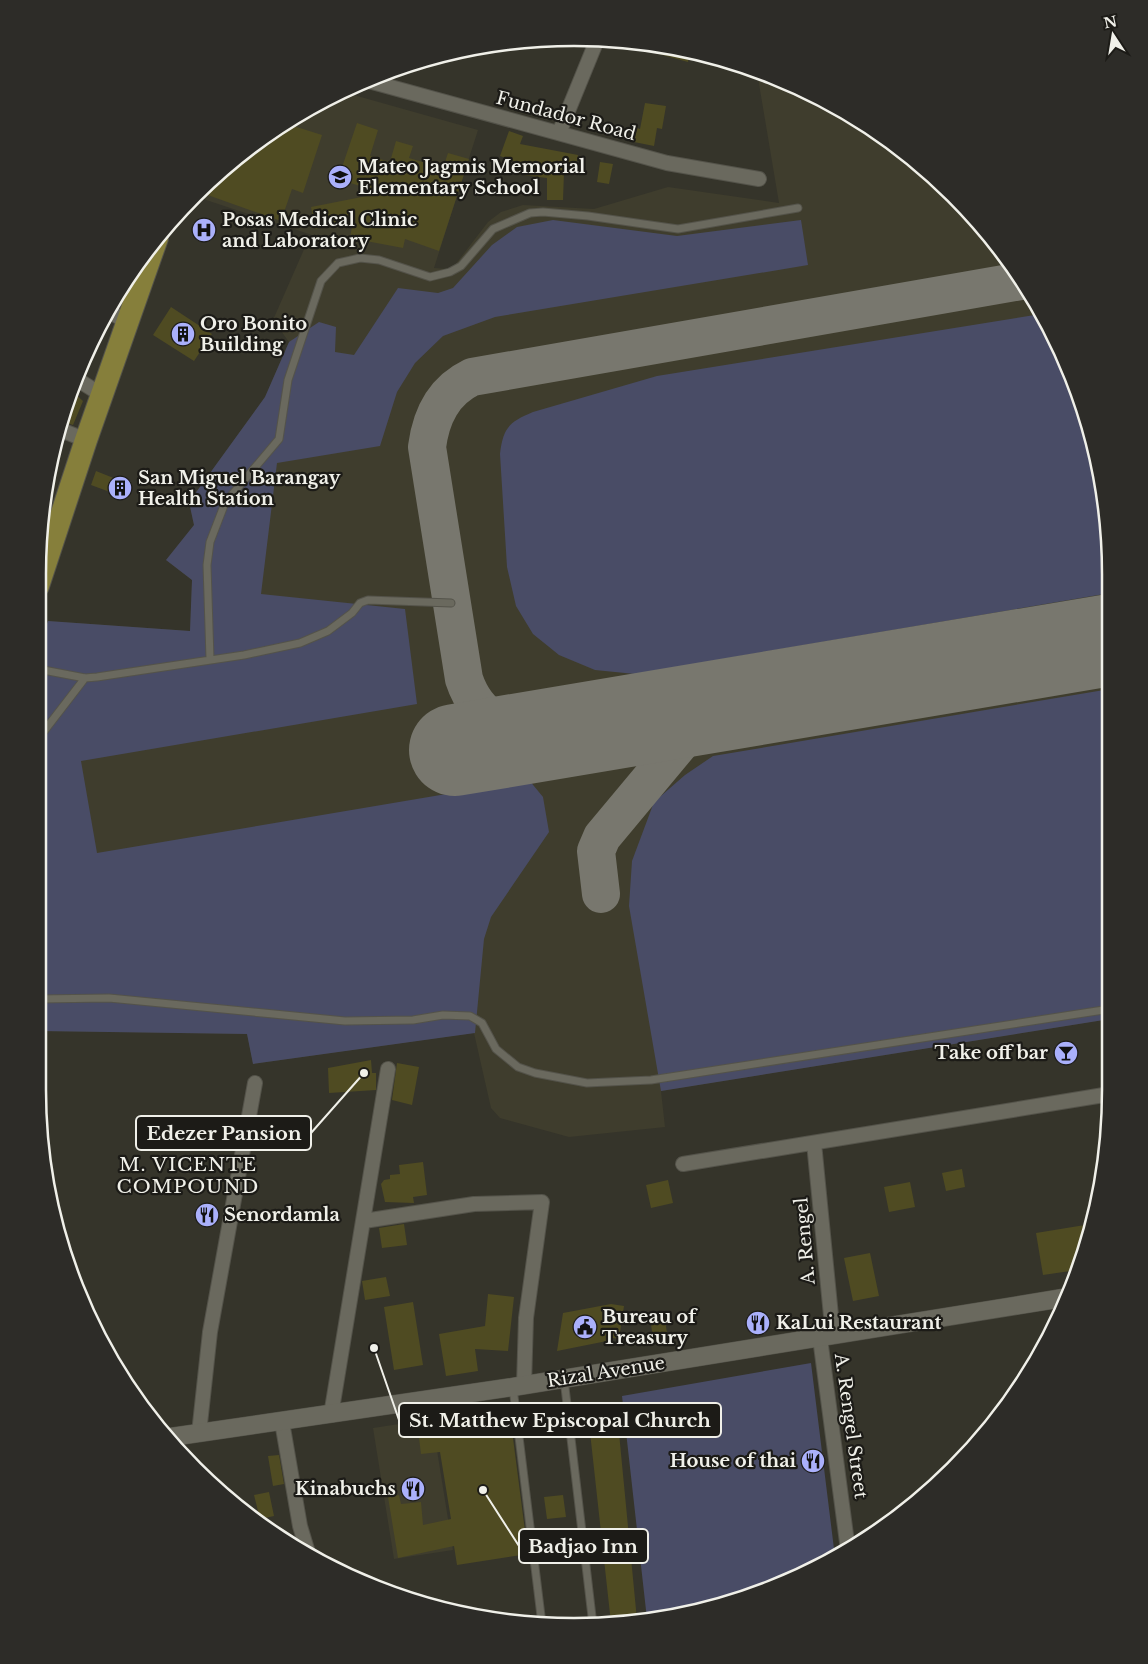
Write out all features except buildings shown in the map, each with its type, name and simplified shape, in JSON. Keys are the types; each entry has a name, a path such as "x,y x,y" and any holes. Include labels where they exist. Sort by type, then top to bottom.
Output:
{"main road":[{"path":"46,560 86,440 149,261"}],"street":[{"path":"559,133 594,47"},
{"name":"Fundador Road","path":"381,83 667,163 759,179"},
{"path":"114,315 128,323"},
{"path":"82,383 102,395"},
{"path":"66,432 86,440"},
{"path":"331,1415 388,1068"},
{"path":"199,1433 211,1323 255,1083"},
{"path":"683,1164 1102,1095"},
{"name":"A. Rengel","path":"814,1143 826,1337"},
{"path":"364,1221 474,1204 542,1202 519,1386"},
{"name":"Rizal Avenue","path":"176,1437 564,1379 1059,1299"},
{"name":"A. Rengel Street","path":"826,1337 847,1541"},
{"path":"282,1422 300,1526 305,1544"}],"lane":[{"path":"210,659 207,565 216,523 232,491 257,467 278,439 288,380 308,322 314,295 321,281 338,263 349,259 368,258 430,277 440,275 461,266 493,229 530,213 543,212 588,216 678,229 798,208"},
{"path":"46,671 85,678 125,674 281,648 315,637 341,622 360,603 368,600 451,603"},
{"path":"46,729 85,678"},
{"path":"46,999 109,998 345,1021 395,1021 443,1015 470,1016 482,1023 496,1049 518,1067 535,1074 587,1083 651,1080 1102,1010"},
{"path":"564,1379 592,1617"},
{"path":"519,1386 541,1617"}],"shaded area":[{"path":"758,79 807,101 867,135 922,177 947,201 971,226 1013,281 1031,310 1062,372 1084,437 1092,471 1101,539 1102,1020 661,1091 665,1127 569,1137 500,1118 491,1108 474,1033 253,1064 247,1034 46,1031 46,626 48,621 190,631 192,580 166,560 194,525 189,502 265,397 289,342 273,320 309,238 348,247 203,199 226,177 281,135 310,117 353,95 478,130 434,268 447,269 455,265 488,222 501,212 523,205 594,209 668,187 779,203"},
{"path":"553,220 677,236 801,220 808,265 495,317 443,336 415,363 397,392 380,446 277,463 261,594 405,609 417,704 81,761 97,853 529,780 543,797 549,832 491,917 484,939 475,1033 253,1064 247,1034 46,1031 46,626 48,621 190,631 192,580 166,560 194,525 189,502 265,397 289,342 319,322 336,327 335,352 354,355 398,288 438,293 453,288 492,245 517,227"},
{"path":"1034,315 1062,372 1084,437 1092,471 1101,539 1102,594 635,674 595,670 559,655 533,634 516,606 507,567 500,454 505,432 518,419 533,412 657,376"},
{"path":"1102,690 1102,1020 661,1091 629,906 632,861 654,802 685,775 713,756"},
{"path":"811,1363 834,1549 776,1578 744,1590 677,1608 646,1613 622,1396"},
{"name":"Kinabuchs","path":"432,1419 453,1550 394,1559 373,1428"}],"taxiway":[{"path":"552,733 510,726 487,715 470,694 464,679 427,447 435,415 453,389 472,377 1014,282"},
{"path":"601,894 596,851 602,837 687,735 725,705"}],"runway":[{"path":"455,750 1102,641"}],"place":[{"name":"Mateo Jagmis Memorial Elementary School","path":"340,177"},
{"name":"Posas Medical Clinic and Laboratory","path":"204,230"},
{"name":"Oro Bonito Building","path":"183,334"},
{"name":"San Miguel Barangay Health Station","path":"120,488"},
{"name":"Take off bar","path":"1066,1053"},
{"name":"Edezer Pansion","path":"364,1073"},
{"name":"Senordamla","path":"207,1215"},
{"name":"KaLui Restaurant","path":"758,1323"},
{"name":"Bureau of Treasury","path":"585,1327"},
{"name":"St. Matthew Episcopal Church","path":"374,1348"},
{"name":"House of thai","path":"813,1461"},
{"name":"Kinabuchs","path":"413,1489"},
{"name":"Badjao Inn","path":"483,1490"}],"district":[{"name":"M. VICENTE COMPOUND","path":"188,1175"}]}
